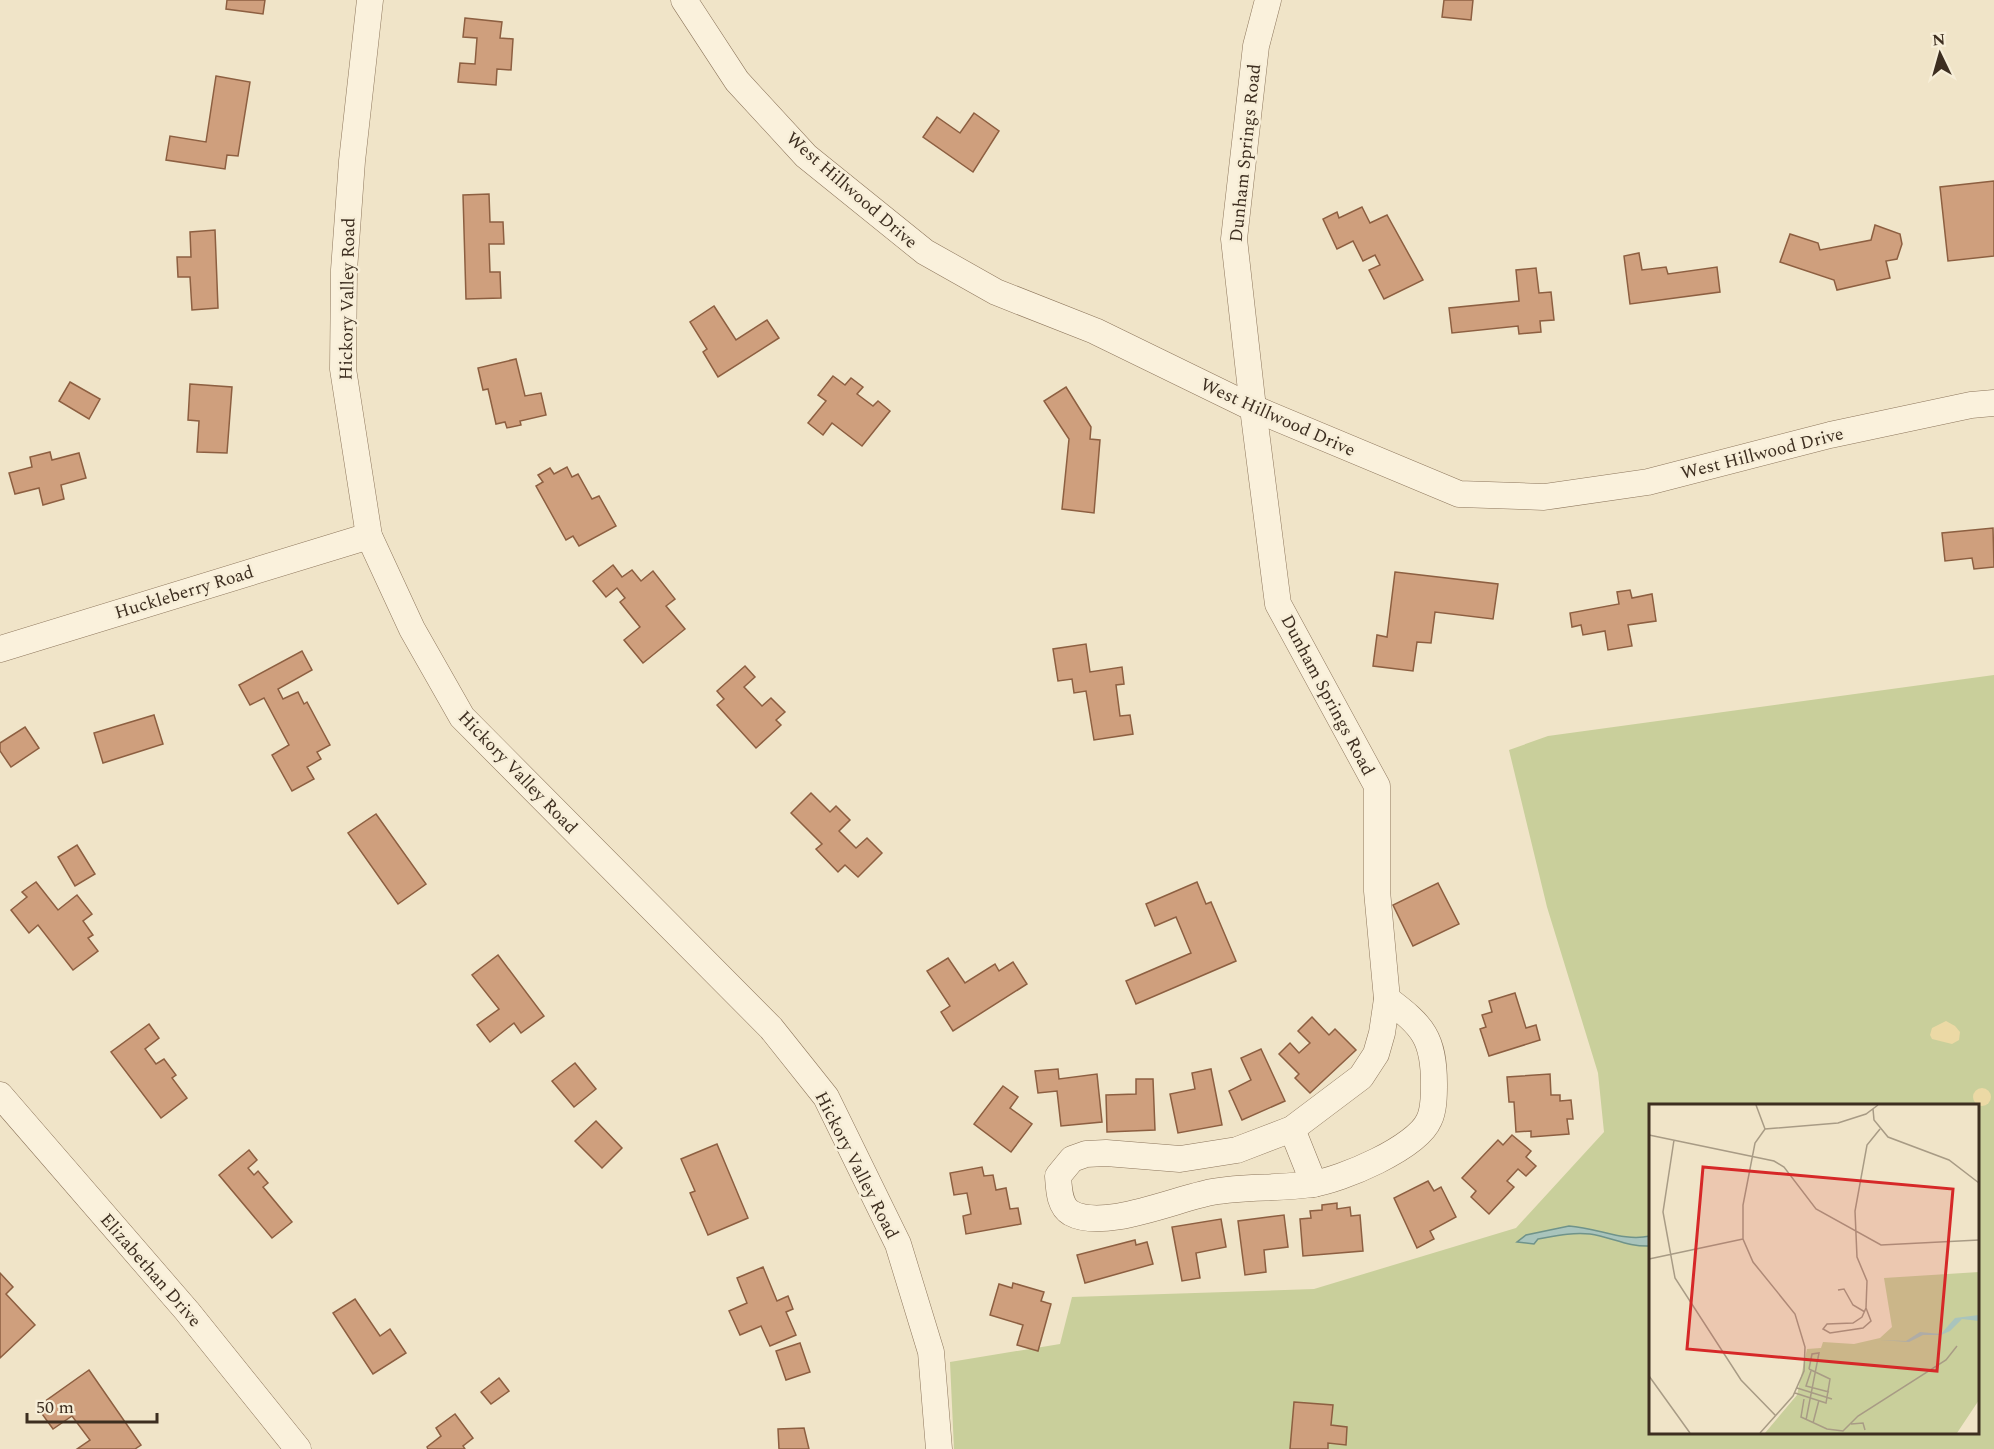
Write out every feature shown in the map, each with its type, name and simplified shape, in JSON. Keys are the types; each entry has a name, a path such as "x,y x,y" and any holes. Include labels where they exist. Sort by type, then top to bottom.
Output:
{"street":[{"name":"Hickory Valley Road","path":"370,0 351,172 344,270 343,369 369,536 412,629 462,717 771,1028 826,1097 898,1245 932,1352 939,1449"},
{"name":"West Hillwood Drive","path":"684,0 737,81 799,148 925,252 996,292 1095,331 1253,408 1459,494 1544,497 1648,482 1830,435 1966,406 1994,403"},
{"name":"Dunham Springs Road","path":"1268,0 1256,46 1234,239 1278,604 1377,786 1377,891 1387,999 1382,1033 1376,1053 1361,1077 1292,1129 1237,1150 1180,1159 1106,1153 1086,1154 1072,1159 1058,1176 1060,1198 1069,1213 1087,1218 1116,1219 1170,1201 1215,1192 1314,1184"},
{"name":"Huckleberry Road","path":"0,649 369,536"},
{"path":"1292,1129 1314,1184 1377,1162 1410,1140 1429,1121 1434,1096 1434,1054 1415,1019 1387,999"},
{"name":"Elizabethan Drive","path":"0,1095 187,1311 298,1449"}],"green space":[{"path":"1994,675 1994,1449 954,1449 950,1362 1060,1344 1072,1297 1314,1289 1516,1228 1604,1132 1598,1073 1547,907 1509,750 1548,736"}],"sand":[{"path":"1946,1021 1960,1032 1959,1040 1952,1044 1932,1039 1930,1035 1932,1028"},
{"path":"1978,1089 1986,1089 1990,1093 1990,1101 1986,1105 1979,1105 1974,1101 1974,1093"}],"water":[{"path":"1569,1226 1620,1236 1649,1236 1649,1246 1583,1234 1538,1239 1534,1244 1517,1242 1526,1235"}],"building":[{"path":"227,0 265,0 263,14 226,9"},
{"path":"1444,0 1473,0 1471,20 1442,17"},
{"path":"465,18 502,22 500,38 513,39 511,70 497,69 496,85 458,82 460,63 475,64 477,38 463,37"},
{"path":"216,76 250,82 238,156 227,155 225,169 166,160 170,136 206,142"},
{"path":"974,113 999,131 973,172 923,137 937,117 960,133"},
{"path":"1994,181 1994,256 1948,261 1940,187"},
{"path":"489,194 490,222 503,222 504,244 489,244 490,272 500,272 501,298 466,299 463,195"},
{"path":"1362,207 1370,223 1387,215 1423,280 1384,299 1369,270 1380,265 1375,255 1363,261 1353,241 1337,249 1323,219 1337,212 1339,218"},
{"path":"1875,225 1900,234 1902,244 1897,259 1886,261 1890,278 1837,290 1834,280 1780,262 1790,234 1818,243 1820,250 1871,240"},
{"path":"215,230 218,308 192,310 190,277 178,277 177,257 191,257 190,232"},
{"path":"1639,253 1642,270 1666,267 1668,274 1717,267 1720,292 1630,304 1624,256"},
{"path":"1536,268 1539,293 1551,292 1554,320 1540,321 1541,332 1519,334 1518,326 1452,333 1449,308 1519,301 1516,270"},
{"path":"714,306 736,340 767,320 779,338 718,377 703,352 707,349 690,322"},
{"path":"516,359 525,396 541,393 546,415 520,421 521,425 507,428 505,422 496,424 488,389 483,390 478,368"},
{"path":"833,376 845,385 851,378 863,387 857,394 873,406 878,401 890,411 862,446 832,423 823,435 808,423 826,401 818,395"},
{"path":"70,382 100,399 89,419 59,401"},
{"path":"190,384 232,387 227,453 197,452 199,421 188,420"},
{"path":"1066,387 1091,427 1090,439 1100,440 1094,513 1062,509 1069,439 1044,401"},
{"path":"50,452 52,460 79,453 86,478 61,485 64,499 43,505 39,488 15,494 9,473 32,467 30,457"},
{"path":"567,467 572,477 578,474 592,499 599,496 616,526 579,546 573,536 566,540 536,486 543,482 538,475 550,468 554,474"},
{"path":"1993,528 1994,567 1974,569 1972,558 1945,561 1942,533"},
{"path":"613,565 622,577 632,570 641,581 653,571 675,599 666,606 685,629 643,663 624,640 640,627 620,602 625,598 617,588 606,597 593,581"},
{"path":"1395,572 1498,584 1493,619 1435,612 1431,643 1417,642 1413,671 1373,666 1377,635 1387,637"},
{"path":"1630,590 1632,598 1652,594 1656,621 1628,625 1632,646 1608,650 1605,631 1583,635 1581,625 1572,627 1570,613 1619,604 1617,592"},
{"path":"1086,644 1090,672 1122,667 1124,684 1116,685 1120,716 1130,715 1133,734 1094,740 1086,691 1074,693 1072,679 1058,681 1053,649"},
{"path":"302,651 312,670 278,689 283,699 298,692 304,704 307,702 330,745 317,752 321,759 307,767 314,779 292,791 272,755 289,745 264,698 250,705 239,685"},
{"path":"745,666 755,677 744,687 762,706 771,698 785,712 776,720 781,725 756,748 717,705 724,699 717,691"},
{"path":"154,715 163,744 103,763 94,733"},
{"path":"25,727 39,748 11,767 0,751 0,743"},
{"path":"811,793 830,812 836,806 850,820 839,831 856,848 867,838 882,853 858,877 845,865 838,872 816,849 822,844 791,813"},
{"path":"376,814 426,884 398,904 348,833"},
{"path":"77,845 95,874 75,886 58,857"},
{"path":"36,882 58,910 77,895 92,914 83,921 93,935 88,938 98,951 73,970 38,925 29,933 11,910 27,897 22,892"},
{"path":"1197,882 1206,904 1211,902 1236,961 1136,1004 1126,981 1191,953 1176,917 1155,926 1146,904"},
{"path":"1438,883 1459,924 1413,946 1393,905"},
{"path":"498,955 544,1016 521,1033 514,1023 490,1042 477,1025 499,1009 472,975"},
{"path":"948,958 965,983 995,964 999,971 1013,962 1027,984 953,1031 941,1012 950,1006 927,971"},
{"path":"1515,993 1526,1028 1536,1025 1540,1040 1489,1056 1480,1029 1486,1027 1482,1015 1492,1012 1489,1001"},
{"path":"1312,1017 1329,1035 1335,1029 1356,1050 1310,1093 1295,1078 1299,1074 1279,1054 1290,1043 1299,1053 1310,1043 1298,1031"},
{"path":"149,1024 159,1038 145,1049 156,1064 164,1059 176,1075 172,1078 187,1098 161,1118 111,1052"},
{"path":"1261,1049 1285,1101 1242,1120 1229,1091 1251,1080 1241,1058"},
{"path":"575,1063 596,1089 574,1107 552,1081"},
{"path":"1058,1069 1059,1079 1097,1074 1102,1122 1061,1126 1057,1091 1038,1093 1035,1071"},
{"path":"1211,1069 1222,1125 1178,1133 1170,1094 1195,1089 1192,1073"},
{"path":"1550,1074 1551,1095 1560,1095 1560,1101 1571,1100 1573,1119 1567,1119 1569,1134 1531,1137 1531,1131 1516,1132 1514,1102 1509,1102 1507,1077"},
{"path":"1136,1079 1153,1079 1155,1130 1107,1132 1106,1095 1136,1094"},
{"path":"1003,1086 1018,1097 1010,1108 1032,1124 1011,1152 974,1124"},
{"path":"596,1121 622,1148 602,1168 575,1141"},
{"path":"1512,1135 1531,1151 1526,1157 1536,1166 1526,1176 1518,1169 1507,1181 1514,1187 1489,1214 1471,1197 1476,1191 1462,1178 1498,1140 1503,1145"},
{"path":"717,1144 748,1218 708,1235 690,1193 695,1191 681,1159"},
{"path":"249,1150 257,1160 248,1168 254,1175 258,1171 268,1183 263,1187 292,1222 272,1238 219,1175"},
{"path":"982,1167 984,1176 993,1175 996,1190 1006,1188 1010,1209 1018,1208 1021,1224 966,1234 963,1216 971,1214 967,1193 954,1195 950,1173"},
{"path":"1428,1181 1434,1191 1441,1187 1456,1217 1430,1231 1434,1239 1417,1248 1394,1198"},
{"path":"1337,1203 1337,1209 1350,1207 1351,1216 1360,1215 1363,1251 1303,1256 1300,1219 1311,1218 1310,1211 1322,1210 1322,1205"},
{"path":"1284,1215 1288,1247 1264,1250 1266,1272 1245,1275 1238,1221"},
{"path":"1221,1219 1226,1247 1196,1253 1200,1278 1182,1281 1172,1227"},
{"path":"1135,1240 1136,1245 1147,1242 1153,1264 1085,1283 1077,1255"},
{"path":"763,1267 777,1301 788,1296 793,1309 786,1312 796,1335 770,1346 761,1326 740,1335 729,1311 747,1303 737,1278"},
{"path":"0,1273 13,1287 6,1294 35,1325 0,1358"},
{"path":"1013,1283 1044,1292 1041,1301 1051,1304 1038,1351 1017,1345 1023,1325 990,1315 999,1284 1012,1288"},
{"path":"355,1299 380,1336 390,1329 406,1353 373,1374 333,1313"},
{"path":"800,1343 810,1372 786,1380 776,1351"},
{"path":"89,1370 141,1445 135,1449 77,1449 90,1440 72,1416 53,1429 37,1407"},
{"path":"499,1378 509,1391 491,1404 481,1392"},
{"path":"1294,1402 1333,1405 1331,1425 1347,1427 1346,1445 1328,1443 1328,1449 1290,1449"},
{"path":"455,1414 473,1438 463,1446 465,1449 428,1449 427,1447 441,1436 436,1428"},
{"path":"804,1428 809,1449 779,1449 778,1429"}]}
